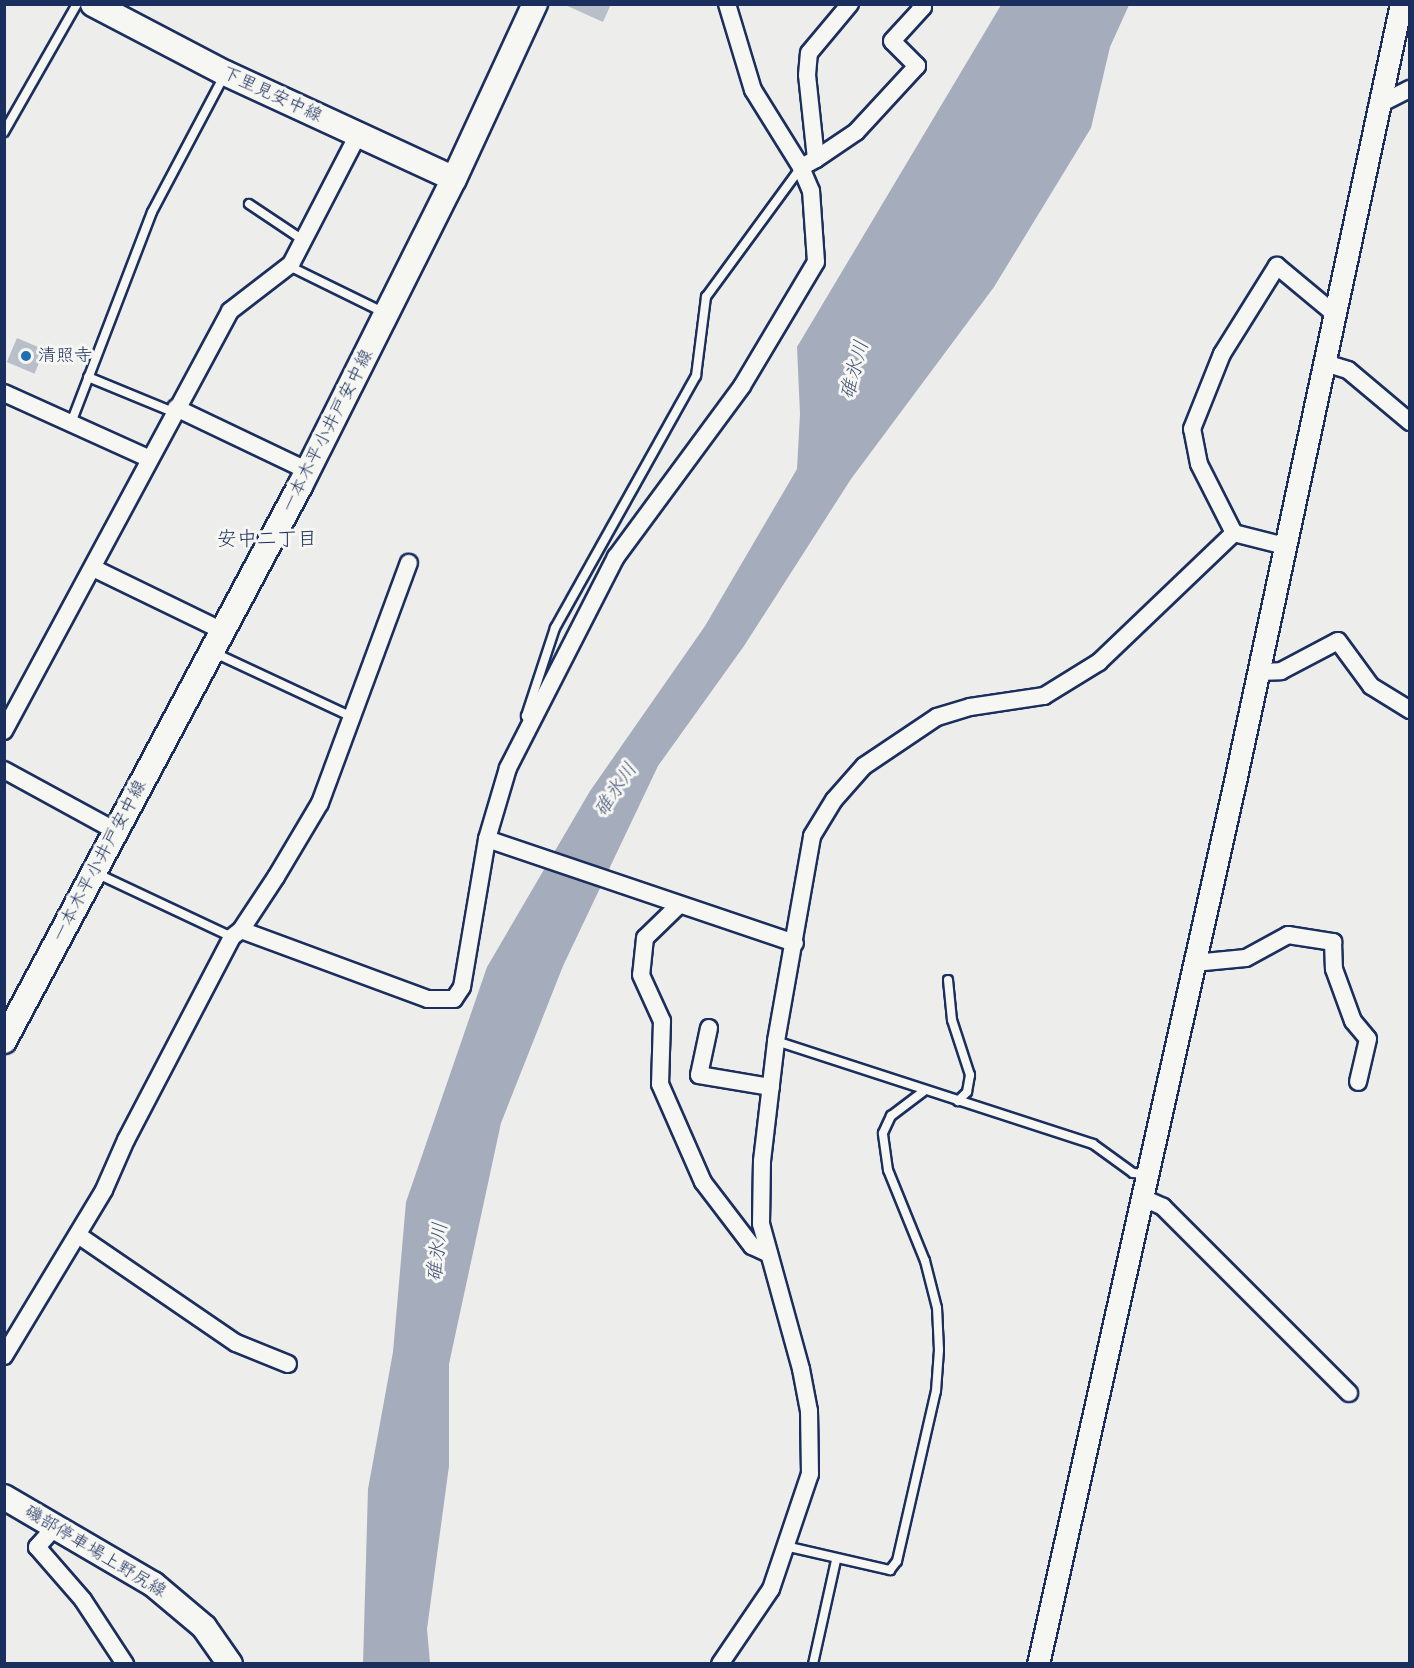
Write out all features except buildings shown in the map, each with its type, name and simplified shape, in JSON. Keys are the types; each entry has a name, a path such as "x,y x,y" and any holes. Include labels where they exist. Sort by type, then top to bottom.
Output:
{"main road":[{"name":"下里見安中線","path":"93,4 225,74 454,179"},
{"name":"一本木平小井戸安中線","path":"4,1041 308,471 454,179 535,4"},
{"name":"磯部停車場上野尻線","path":"4,1497 136,1572 204,1627 230,1664"}],"street":[{"path":"816,159 807,75 809,53 850,4"},
{"path":"801,167 856,132 917,66 892,41 923,8 920,4"},
{"path":"1038,1664 1326,363 1378,105 1401,4"},
{"path":"236,933 428,999 454,999 462,987 508,768 616,557 742,386 816,262 816,233 811,190 801,167 753,90 730,7"},
{"path":"1378,105 1410,89"},
{"path":"4,731 93,568 174,410 230,311 288,266 358,135"},
{"path":"1285,546 1234,533 1199,464 1192,429 1222,354 1277,266 1336,315"},
{"path":"1326,363 1348,370 1410,422"},
{"path":"4,393 150,459"},
{"path":"174,410 308,471"},
{"path":"720,1664 771,1589 783,1545 810,1474 809,1411 761,1224 762,1161 776,1041 812,836 834,800 864,766 937,717 970,707 1044,696 1099,662 1234,533"},
{"path":"4,1356 78,1235 236,933 320,803 354,718 409,563"},
{"path":"93,568 217,641"},
{"path":"1258,672 1281,672 1338,641 1371,686 1410,710"},
{"path":"4,770 116,831"},
{"path":"493,840 795,943"},
{"path":"673,903 645,938 641,975 662,1022 660,1084 703,1182 752,1246 769,1254"},
{"path":"1194,963 1246,958 1288,935 1333,942 1337,979 1353,1021 1368,1039 1358,1082"},
{"path":"709,1028 699,1075 771,1087"},
{"path":"1141,1197 1163,1207 1349,1393"},
{"path":"78,1235 236,1342 288,1364"},
{"path":"55,1527 37,1547 82,1600 125,1664"}],"lane":[{"path":"4,132 77,4"},
{"path":"71,423 152,212 225,74"},
{"path":"530,724 525,716 555,628 696,376 706,297 801,167"},
{"path":"249,204 303,240"},
{"path":"288,266 387,314"},
{"path":"88,377 174,410"},
{"path":"217,641 354,718"},
{"path":"94,872 236,933"},
{"path":"948,980 952,1020 970,1075 967,1092 958,1101"},
{"path":"776,1041 924,1091 1093,1144 1133,1173 1146,1174"},
{"path":"783,1545 836,1560 890,1570 897,1561 936,1391 937,1308 925,1261 901,1208 883,1151 883,1133 891,1116 924,1091"},
{"path":"813,1664 836,1560"}],"water":[{"name":"碓氷川","path":"1001,5 1129,5 1110,47 1091,128 994,287 851,479 744,646 658,766 563,966 501,1123 449,1364 449,1466 427,1629 430,1663 363,1664 368,1489 393,1352 406,1202 487,967 590,791 705,626 797,469 800,414 797,347"}],"place":[{"name":"清照寺","path":"26,356"}],"district":[{"name":"安中二丁目","path":"267,539"}]}
